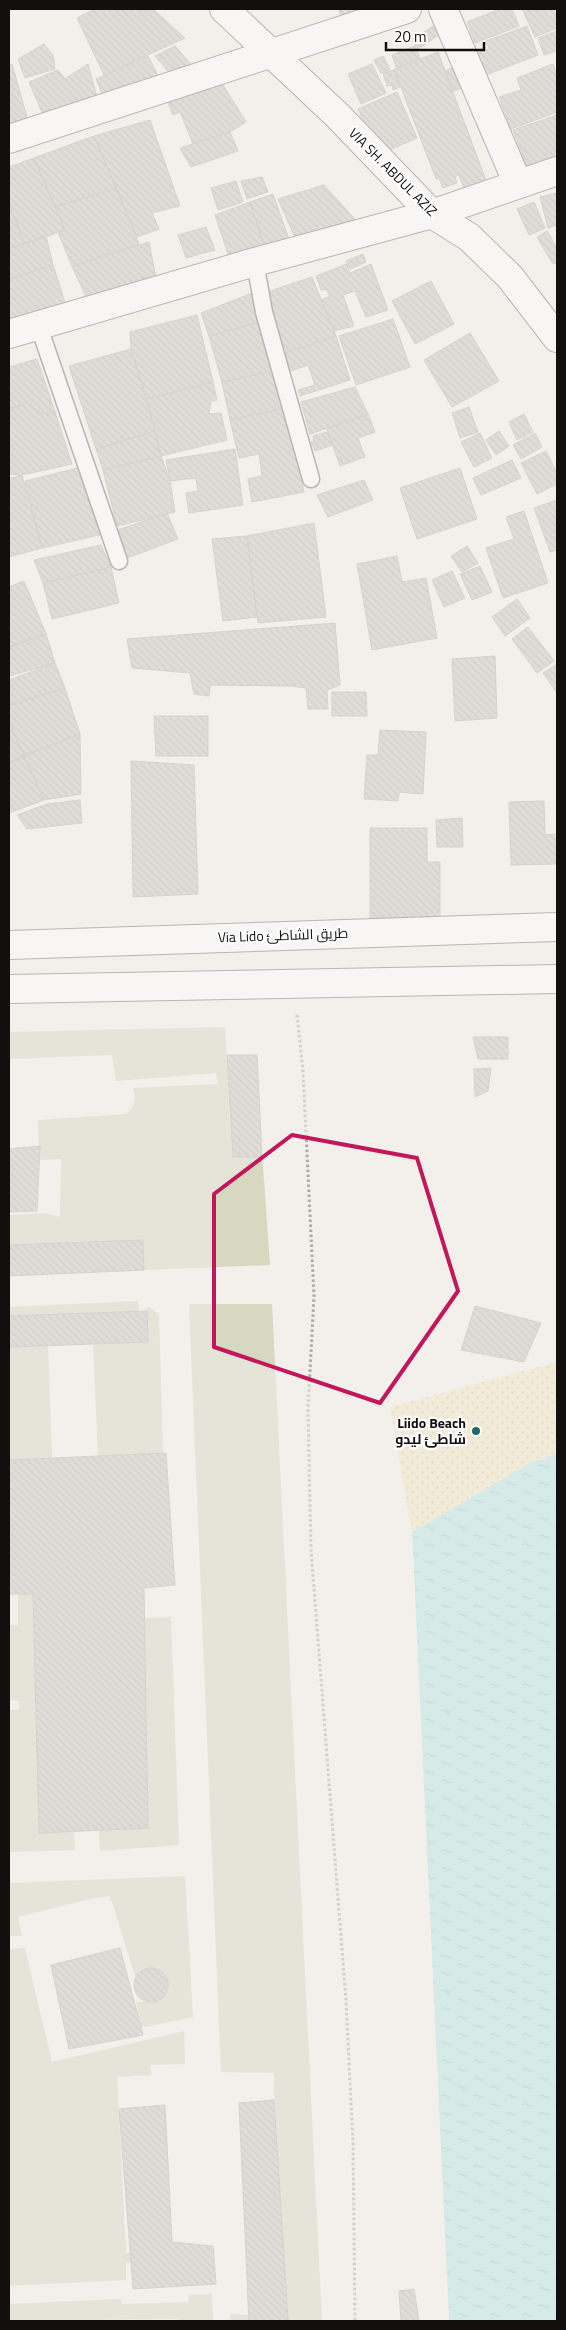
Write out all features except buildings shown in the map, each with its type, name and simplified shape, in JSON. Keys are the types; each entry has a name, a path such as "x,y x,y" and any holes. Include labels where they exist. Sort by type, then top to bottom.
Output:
{"street":[{"name":"VIA SH. ABDUL AZIZ","path":"224,9 268,53 338,116 432,214 469,237 510,277 557,338"},
{"path":"9,139 407,9"},
{"path":"443,9 518,184"},
{"path":"9,334 255,262 432,214 557,171"},
{"name":"Via Lido طريق الشاطئ","path":"9,945 557,926"},
{"path":"9,989 294,982 557,979"}],"lane":[{"path":"255,262 264,312 311,479"},
{"path":"38,324 119,561"}],"path":[{"path":"294,982 303,1071 312,1218 314,1296 308,1409 312,1550 346,2001 353,2143 355,2321"}],"highlighted area":[{"path":"292,1135 417,1158 458,1291 380,1403 214,1347 214,1194"}],"green space":[{"path":"225,1027 230,1126 260,1124 270,1265 144,1270 142,1240 9,1245 9,1215 46,1213 60,1217 61,1159 39,1160 38,1120 126,1114 134,1102 133,1088 218,1084 216,1073 116,1081 112,1055 9,1059 9,1032"},
{"path":"138,1301 139,1312 147,1311 147,1307 159,1315 163,1453 98,1456 93,1344 48,1345 52,1458 9,1460 9,1307"},
{"path":"189,1304 272,1304 322,2321 231,2321 230,2314 279,2316 274,2073 221,2072"},
{"path":"18,1594 33,1594 39,1833 74,1831 75,1850 9,1852 9,1710 19,1710 19,1701 9,1700 9,1625 18,1625"},
{"path":"171,1617 179,1845 100,1851 99,1830 148,1828 144,1618"},
{"path":"185,1876 193,2017 141,2028 136,2002 154,2002 164,1997 168,1990 168,1983 159,1971 152,1969 144,1971 136,1979 110,1896 90,1899 18,1917 22,1936 9,1936 9,1883"},
{"path":"25,1948 52,2062 184,2031 185,2064 150,2065 152,2075 117,2077 126,2253 174,2251 174,2261 126,2263 126,2280 9,2286 9,1949"},
{"path":"212,2294 213,2321 180,2321 179,2319 9,2321 9,2304 121,2299 122,2304 189,2302 188,2295"}],"sand":[{"name":"Liido Beach شاطئ ليدو","path":"557,1362 557,1454 530,1463 412,1532 390,1407"}],"water":[{"path":"557,1454 557,2321 449,2321 412,1532 530,1463"}],"pier":[{"path":"412,1532 449,2321 446,2321 409,1533"}],"place":[{"name":"Liido Beach شاطئ ليدو","path":"476,1431"}]}
